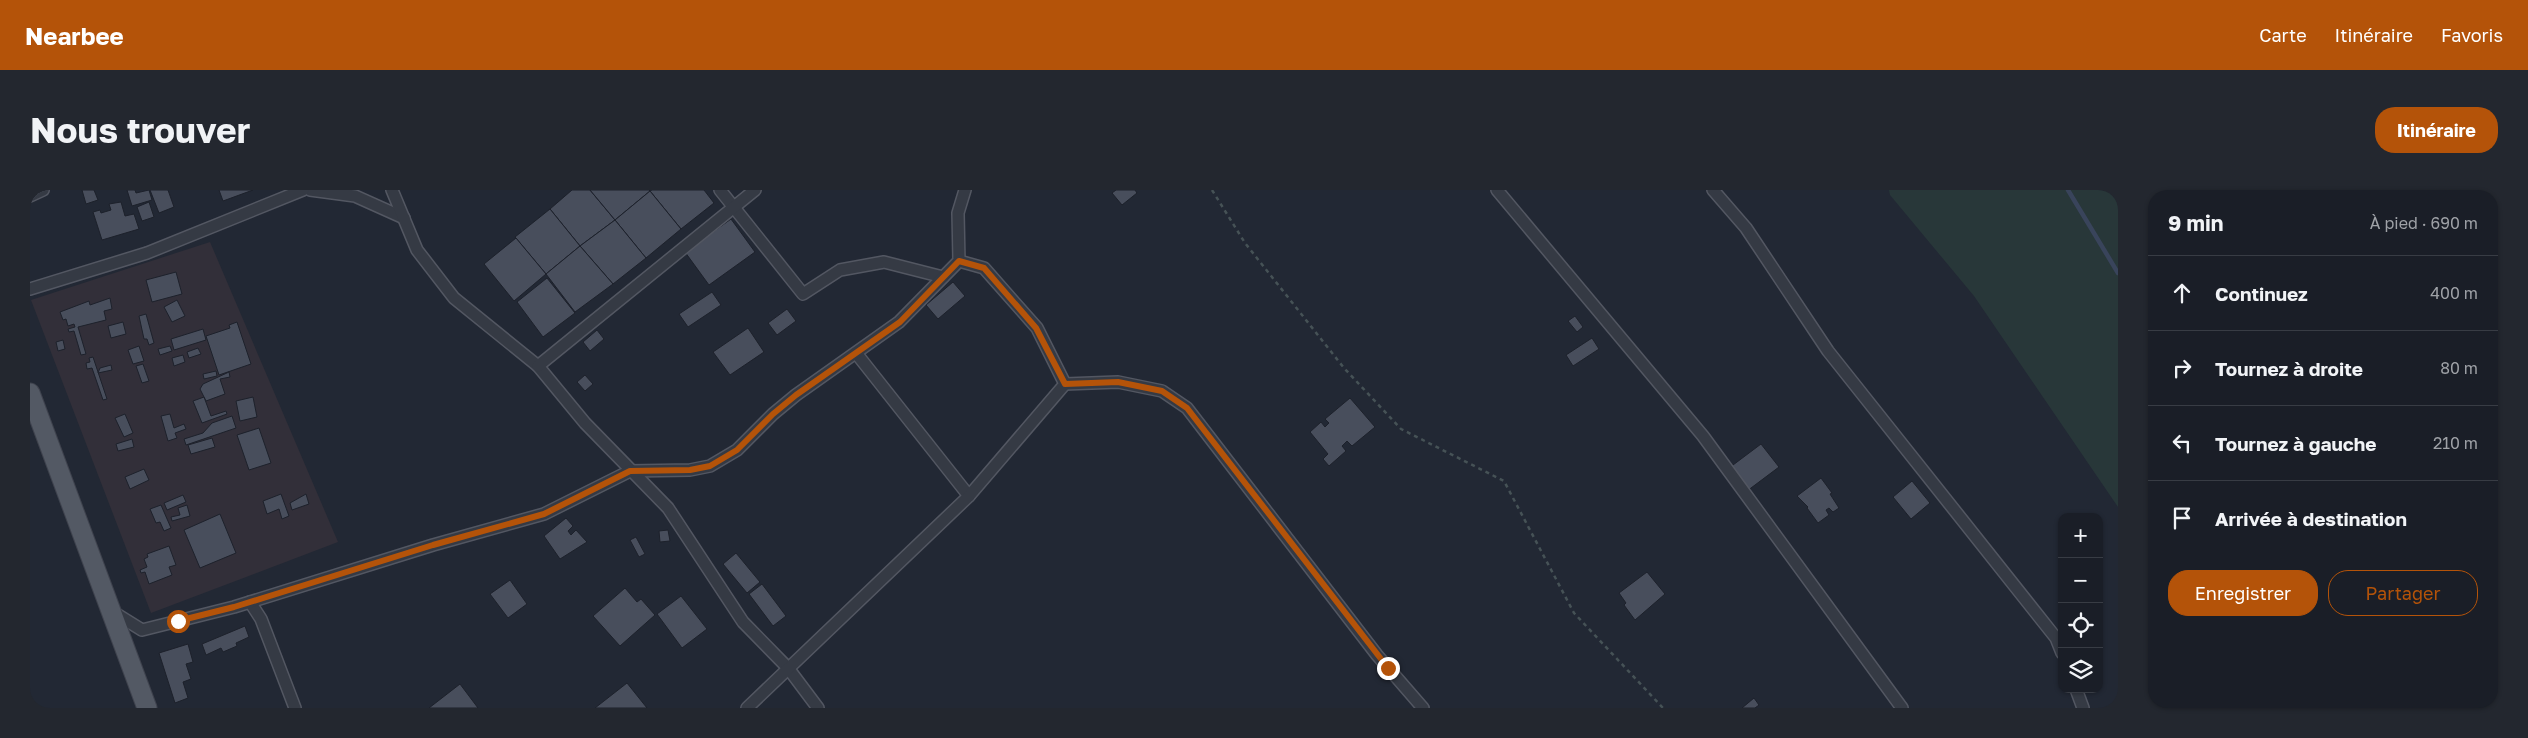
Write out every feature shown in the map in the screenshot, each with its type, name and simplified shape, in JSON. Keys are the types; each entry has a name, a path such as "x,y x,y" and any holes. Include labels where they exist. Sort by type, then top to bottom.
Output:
{"main road":[{"path":"30,392 148,708"}],"street":[{"path":"30,196 43,190"},
{"path":"30,289 147,253 303,190"},
{"path":"310,190 356,196 404,218"},
{"path":"392,190 417,250 454,298 538,366 630,471 668,508 743,622 788,668 818,708"},
{"path":"720,190 803,294 840,270 884,262 943,277"},
{"path":"538,366 755,190"},
{"path":"113,612 142,630 250,602 433,545 544,514 630,471 690,470 710,466 737,450 779,409 900,322 959,261 958,213 965,190"},
{"path":"1497,190 1703,436 1902,708"},
{"path":"1714,190 1746,228 1828,351 2056,638 2060,648"},
{"path":"959,261 984,268 1036,328 1065,384"},
{"path":"856,353 969,496"},
{"path":"747,708 969,496 1065,384 1118,382 1162,391 1187,408 1377,654 1422,708"},
{"path":"250,602 261,619 296,708"},
{"path":"2077,693 2083,708"}],"path":[{"path":"1212,190 1251,251 1344,368 1401,429 1504,481 1574,613 1663,708"}],"shaded area":[{"path":"1889,190 2118,190 2118,507 1974,296 1890,195"},
{"path":"210,242 338,542 151,613 31,300"}],"building":[{"path":"82,190 94,190 98,200 86,204"},
{"path":"127,190 135,190 136,193 149,190 152,200 132,206"},
{"path":"150,190 168,190 174,207 159,213"},
{"path":"219,190 253,190 223,201"},
{"path":"572,190 590,190 615,220 580,246 550,209"},
{"path":"590,190 649,190 650,191 615,220"},
{"path":"704,190 714,203 681,229 650,191"},
{"path":"1116,190 1135,190 1137,193 1122,205 1112,193"},
{"path":"650,191 681,229 646,258 615,220"},
{"path":"121,202 125,216 134,214 139,229 102,240 93,212 100,210 101,213 111,210 109,204"},
{"path":"149,202 154,217 142,221 137,207"},
{"path":"550,209 580,246 546,274 515,237"},
{"path":"731,219 755,252 709,285 685,252"},
{"path":"615,220 646,258 613,284 580,246"},
{"path":"516,238 546,274 514,301 484,264"},
{"path":"580,246 613,284 575,312 546,274"},
{"path":"176,272 182,294 152,302 146,280"},
{"path":"547,278 575,313 543,337 517,302"},
{"path":"953,282 965,296 938,319 926,305"},
{"path":"712,292 721,305 688,327 679,314"},
{"path":"110,298 112,309 104,311 106,320 78,327 86,354 81,355 74,331 69,332 68,329 75,327 74,324 68,326 66,319 63,320 60,312 89,301 90,305"},
{"path":"177,300 185,316 172,322 164,307"},
{"path":"787,309 796,321 777,335 768,323"},
{"path":"146,314 154,343 149,345 147,339 144,339 139,316"},
{"path":"1575,316 1583,327 1577,332 1568,321"},
{"path":"123,322 126,334 111,338 108,326"},
{"path":"237,322 251,364 219,375 206,336 230,328 229,325"},
{"path":"748,328 764,352 730,375 713,352"},
{"path":"203,329 206,340 174,350 171,339"},
{"path":"597,330 604,339 590,351 583,342"},
{"path":"1592,338 1599,349 1573,366 1566,355"},
{"path":"63,340 65,349 58,351 56,342"},
{"path":"139,346 144,361 133,364 128,350"},
{"path":"170,346 172,351 160,355 158,349"},
{"path":"198,348 201,354 189,358 187,352"},
{"path":"183,355 185,362 174,366 172,358"},
{"path":"93,357 107,399 103,400 92,368 87,369 86,363 90,362 89,358"},
{"path":"143,364 149,381 142,383 136,366"},
{"path":"111,365 112,370 98,373 100,368"},
{"path":"216,371 217,376 204,379 203,374"},
{"path":"229,372 230,377 220,379 225,394 206,401 200,389 203,384"},
{"path":"585,375 593,384 585,391 577,382"},
{"path":"204,397 211,416 226,411 227,414 202,423 193,401"},
{"path":"253,397 257,417 240,421 236,401"},
{"path":"1350,398 1375,427 1352,446 1347,441 1342,446 1346,451 1329,466 1323,459 1328,454 1310,432 1321,422 1325,427 1329,423 1325,419"},
{"path":"125,414 133,433 124,437 115,418"},
{"path":"170,414 174,428 184,424 186,429 175,433 177,438 168,441 161,416"},
{"path":"232,416 236,428 186,445 184,439 203,433 212,423"},
{"path":"259,428 271,463 249,470 237,435"},
{"path":"212,438 215,447 191,454 188,445"},
{"path":"132,439 134,447 118,451 116,444"},
{"path":"1761,444 1779,467 1747,491 1729,468"},
{"path":"144,469 149,480 130,489 125,477"},
{"path":"1821,478 1832,493 1830,494 1839,508 1833,512 1829,508 1826,510 1829,515 1818,523 1808,507 1797,496"},
{"path":"1912,481 1930,503 1911,519 1893,497"},
{"path":"281,494 289,516 282,519 279,509 267,514 263,501"},
{"path":"306,494 309,504 292,510 290,503"},
{"path":"183,495 186,502 167,510 164,503"},
{"path":"161,505 171,528 164,531 160,522 156,523 150,509"},
{"path":"187,505 190,516 172,521 171,517 180,515 178,508"},
{"path":"220,514 236,553 200,568 184,530"},
{"path":"566,518 573,526 568,531 571,535 576,530 587,542 560,559 544,536"},
{"path":"668,530 670,541 660,542 659,531"},
{"path":"636,537 645,554 639,557 630,540"},
{"path":"169,546 176,565 169,567 172,575 149,584 145,572 141,573 140,570 147,567 144,559 148,557 147,554"},
{"path":"736,553 760,582 747,593 723,564"},
{"path":"1647,572 1665,594 1635,620 1624,605 1626,603 1619,593"},
{"path":"510,580 527,604 508,618 490,594"},
{"path":"762,584 786,616 773,626 749,594"},
{"path":"625,588 637,602 641,599 655,615 620,646 593,616"},
{"path":"681,596 707,629 682,648 657,614"},
{"path":"245,626 249,637 236,643 237,646 223,652 221,648 206,655 202,644"},
{"path":"188,644 193,662 186,664 191,679 183,682 188,698 175,703 159,653"},
{"path":"627,683 647,708 595,708"},
{"path":"460,684 478,708 429,708"},
{"path":"1754,698 1759,705 1755,708 1742,708"}],"waterway":[{"path":"2068,190 2118,273"}],"route":[{"path":"178,621 234,607 433,545 544,514 630,471 690,470 710,466 737,450 773,414 796,395 900,322 959,261 984,268 1036,328 1065,384 1118,382 1162,391 1187,408 1388,668"}]}
